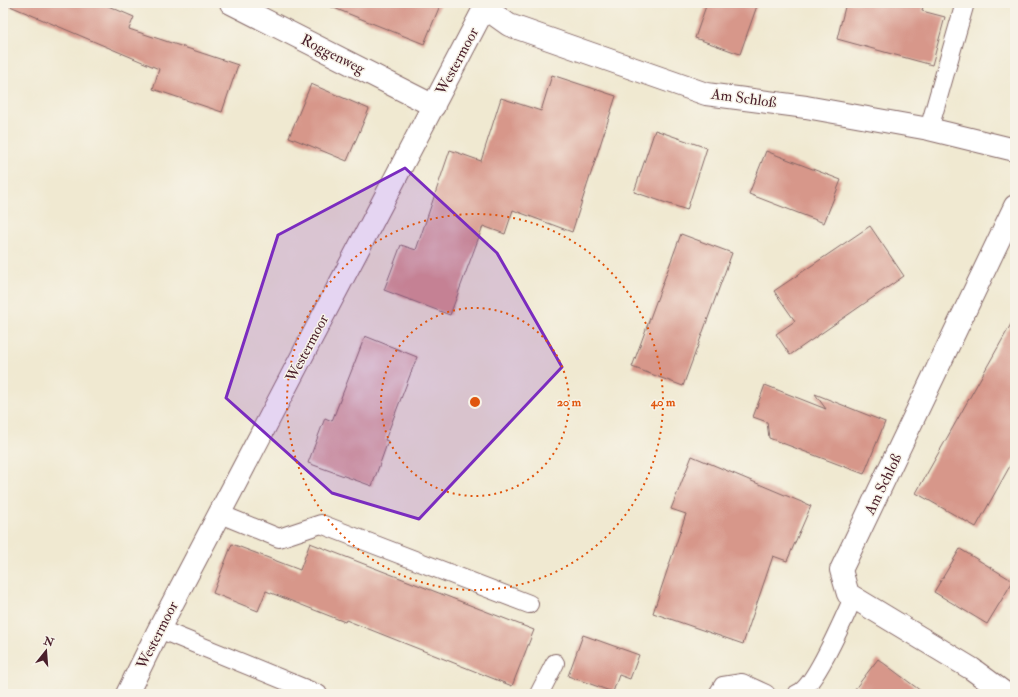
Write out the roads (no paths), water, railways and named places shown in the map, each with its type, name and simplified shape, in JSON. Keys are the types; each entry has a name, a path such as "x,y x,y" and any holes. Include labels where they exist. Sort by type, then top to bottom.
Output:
{"street":[{"name":"Roggenweg","path":"231,3 434,106"},
{"name":"Westermoor","path":"127,694 159,629 486,5"},
{"name":"Am Schloß","path":"486,5 509,25 706,94 806,107 929,128 1015,150"},
{"name":"Am Schloß","path":"853,598 848,594 841,570 1015,206"},
{"path":"853,598 972,669 1006,694"}],"lane":[{"path":"929,128 965,3"},
{"path":"220,514 279,538 320,524 529,604"},
{"path":"797,694 801,692 810,680 835,639 853,598"},
{"path":"159,629 318,694"},
{"path":"539,694 555,663"},
{"path":"718,694 723,686 742,683 766,694"}]}
